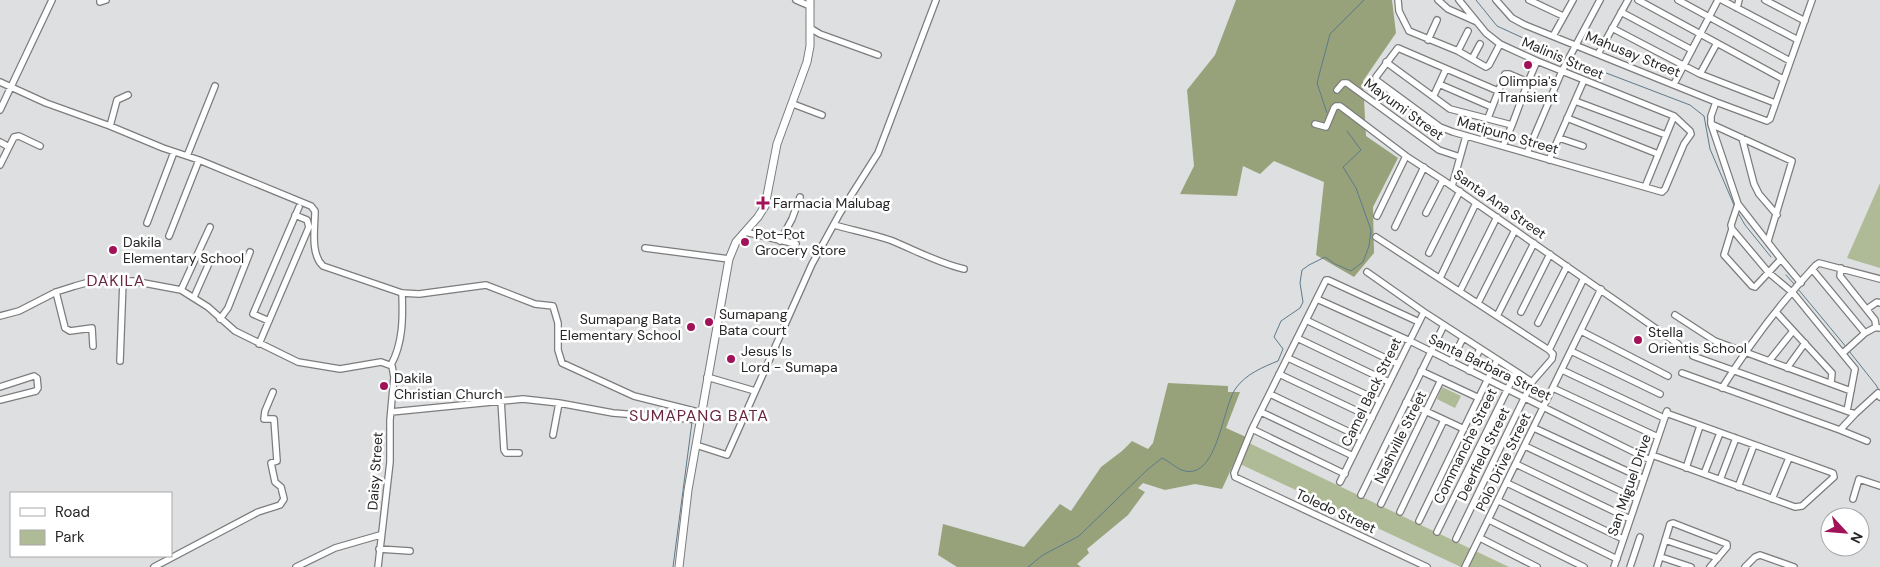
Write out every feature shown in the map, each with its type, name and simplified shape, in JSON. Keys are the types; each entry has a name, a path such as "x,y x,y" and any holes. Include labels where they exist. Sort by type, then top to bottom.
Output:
{"main road":[{"path":"679,567 685,506 729,259 733,248 765,206 776,150 808,62 810,3"}],"street":[{"path":"0,110 52,0"},
{"path":"100,0 100,2 106,0"},
{"path":"796,0 810,3"},
{"path":"696,445 727,455 812,264 840,213 878,153 936,0"},
{"path":"1398,0 1399,11 1409,31 1458,51 1486,67 1488,67 1500,44"},
{"path":"1438,0 1448,9 1477,23"},
{"name":"Malinis Street","path":"1458,0 1486,33 1500,44 1562,72 1674,116"},
{"name":"Mahusay Street","path":"1496,0 1518,22 1767,121 1770,119 1775,103"},
{"path":"1530,0 1564,16"},
{"path":"1544,7 1548,0"},
{"path":"1552,36 1572,0"},
{"path":"1527,153 1574,45 1600,0"},
{"path":"1598,54 1628,0"},
{"path":"1638,0 1783,79"},
{"path":"1678,0 1790,61"},
{"path":"1674,84 1720,0 1798,40"},
{"path":"1737,8 1739,0"},
{"path":"1765,0 1805,21"},
{"path":"1612,28 1700,74 1775,103 1812,0"},
{"path":"1621,12 1692,50"},
{"path":"1428,40 1437,20"},
{"path":"810,28 820,34 878,55"},
{"path":"1458,51 1468,31"},
{"path":"1700,74 1717,43"},
{"path":"1472,59 1480,44"},
{"path":"1498,91 1398,48 1386,62 1434,95 1450,109 1512,125"},
{"path":"1503,146 1537,61"},
{"name":"Matipuno Street","path":"1386,62 1377,74 1376,80 1440,127 1549,160 1664,191 1684,144 1691,134 1674,116"},
{"path":"1434,95 1446,69"},
{"path":"1488,118 1503,76 1507,73 1528,82"},
{"path":"1549,160 1584,80"},
{"path":"0,82 46,103 199,160 311,206 315,211 315,249 317,261 323,266 402,293 419,294 486,285 535,304 553,306 558,323 558,350 562,363 634,396 701,416"},
{"name":"Mayumi Street","path":"1337,90 1343,83 1347,83 1439,150 1460,157"},
{"path":"1439,84 1492,106"},
{"path":"187,156 215,86"},
{"path":"110,126 117,100 128,95"},
{"path":"1575,100 1666,135"},
{"path":"1716,102 1711,116 1711,124 1738,205 1781,259 1797,288 1846,351 1856,372 1847,411"},
{"path":"793,104 822,115"},
{"name":"Santa Ana Street","path":"1315,124 1326,127 1334,108 1338,105 1406,156 1460,191 1678,344"},
{"path":"1645,187 1674,116"},
{"path":"1567,118 1658,154"},
{"path":"1711,124 1792,161 1768,241"},
{"path":"0,165 14,138 20,136 40,146"},
{"path":"1452,186 1466,136"},
{"path":"1559,138 1583,146"},
{"path":"1742,138 1754,184 1759,194 1777,215"},
{"path":"0,142 9,147"},
{"path":"147,223 174,152"},
{"path":"1377,216 1406,156"},
{"path":"169,236 199,160"},
{"path":"1395,227 1424,167"},
{"path":"1426,213 1443,180"},
{"path":"1429,253 1460,191"},
{"path":"780,241 792,219 800,197"},
{"path":"1440,278 1476,203"},
{"path":"1738,205 1724,256 1752,286 1758,286 1781,259"},
{"path":"269,321 253,314 299,207"},
{"path":"259,344 309,227 308,220 295,214"},
{"path":"1460,291 1497,217"},
{"path":"834,225 888,240 937,259 943,264 964,269"},
{"path":"181,290 210,227"},
{"path":"1732,229 1769,273 1797,288"},
{"path":"1478,303 1515,230"},
{"path":"745,232 796,244"},
{"path":"1376,237 1549,350"},
{"path":"1497,316 1534,243"},
{"path":"645,248 729,259"},
{"path":"220,318 228,308 250,252"},
{"path":"1521,312 1550,254"},
{"path":"194,297 210,261"},
{"path":"1722,388 1776,312 1819,263 1880,279"},
{"path":"1538,323 1567,266"},
{"path":"1841,268 1840,276 1876,320 1878,328 1866,334 1846,351"},
{"path":"1812,270 1866,334"},
{"path":"1367,272 1424,312 1532,382"},
{"name":"Deerfield Street","path":"1456,539 1532,382 1552,359 1553,354 1549,350 1584,278"},
{"path":"1345,474 1252,429 1324,282 1328,280 1419,322"},
{"path":"0,316 19,311 56,292 93,281 133,281 181,290 208,307 235,331 259,344 298,362 340,369 381,362 391,365 398,353 403,319 402,293"},
{"path":"120,361 123,281"},
{"name":"Polo Drive Street","path":"1465,567 1601,289"},
{"path":"56,292 66,328 70,331 92,328 93,346"},
{"name":"Santa Barbara Street","path":"1317,298 1651,457 1796,507 1802,506 1834,477 1833,473 1789,458"},
{"path":"1867,308 1877,302 1880,303"},
{"name":"Camel Back Street","path":"1340,482 1424,312"},
{"path":"1776,312 1832,373 1831,383"},
{"path":"1675,315 1715,341 1852,391"},
{"path":"1306,320 1398,364"},
{"path":"1361,495 1444,325"},
{"path":"1581,331 1668,376"},
{"path":"1769,361 1793,331"},
{"path":"1298,338 1389,382"},
{"path":"1451,362 1464,338"},
{"path":"1786,368 1805,344"},
{"path":"1469,371 1480,349"},
{"path":"1571,351 1660,394"},
{"path":"1693,356 1855,414"},
{"path":"1288,358 1380,401"},
{"path":"1419,521 1498,360"},
{"name":"Daisy Street","path":"378,567 380,535 390,462 394,377 391,365"},
{"path":"1562,370 1666,414 1789,458 1772,499"},
{"path":"1421,371 1479,398"},
{"name":"Commanche Street","path":"1437,532 1516,372"},
{"path":"1682,373 1867,441"},
{"path":"1279,374 1372,418"},
{"path":"0,387 34,376 37,378 38,388 36,391 0,400"},
{"path":"707,377 755,391"},
{"name":"Nashville Street","path":"1381,504 1441,380"},
{"path":"1553,388 1658,437"},
{"path":"154,567 258,512 280,505 284,499 281,487 275,482 271,463 277,461 274,419 264,419 265,411 273,392"},
{"path":"1270,394 1362,438"},
{"path":"1840,430 1878,394 1880,397"},
{"path":"392,412 523,399 559,403 613,414 701,416"},
{"path":"501,400 504,450 506,453 518,452"},
{"path":"1406,402 1464,429"},
{"path":"553,435 559,403"},
{"path":"1261,412 1353,456"},
{"name":"San Miguel Drive","path":"1614,567 1666,414"},
{"path":"1400,512 1444,420"},
{"path":"1686,468 1700,426"},
{"path":"1534,428 1644,479"},
{"name":"Toledo Street","path":"1252,429 1234,473 1235,477 1427,567"},
{"path":"1704,474 1720,433"},
{"path":"1720,480 1736,438"},
{"path":"1738,487 1754,445"},
{"path":"1525,446 1637,499"},
{"path":"1516,464 1630,519"},
{"path":"1853,499 1859,479 1880,486"},
{"path":"1507,483 1624,539"},
{"path":"1498,501 1617,560"},
{"path":"1489,520 1584,567"},
{"path":"1657,567 1670,524 1673,523 1725,542 1727,547 1710,567"},
{"path":"296,567 335,548 380,535"},
{"path":"1630,567 1640,537"},
{"path":"1480,538 1537,567"},
{"path":"1666,540 1718,558"},
{"path":"379,549 410,551"},
{"path":"1745,567 1757,556 1794,567"},
{"path":"1661,557 1691,567"},
{"path":"1772,567 1778,561"}],"green space":[{"path":"1236,0 1392,0 1396,33 1363,81 1366,136 1398,158 1373,207 1374,253 1354,277 1316,255 1324,182 1274,161 1260,174 1243,166 1237,196 1180,194 1194,166 1187,90 1215,55"},
{"path":"1880,183 1880,268 1847,258"},
{"path":"1168,383 1228,386 1228,392 1240,392 1226,428 1246,437 1222,489 1195,484 1165,490 1143,483 1138,488 1145,492 1128,515 1087,549 1089,553 1077,564 1081,567 957,567 938,555 943,524 1024,547 1060,504 1071,511 1101,467 1132,441 1148,449 1153,443"},
{"path":"1442,387 1461,396 1455,408 1437,399"},
{"path":"1249,443 1509,567 1461,567 1240,464"}],"waterway":[{"path":"1327,113 1317,83 1330,34 1364,0"},
{"path":"1476,0 1497,26 1558,54"},
{"path":"1580,63 1690,105 1704,116 1710,149 1734,205"},
{"path":"1028,567 1043,555 1079,536 1147,470 1162,458 1185,471 1196,470 1205,464 1218,439 1231,397 1236,388 1250,375 1278,361 1283,349 1274,337 1281,321 1300,308 1303,302 1300,283 1302,270 1325,257 1351,271 1363,262 1369,246 1371,230 1356,188 1343,167 1361,150 1347,131"},
{"path":"1737,211 1745,225 1771,257"},
{"path":"1786,275 1794,284"},
{"path":"1798,289 1847,348"},
{"path":"1849,351 1880,392"},
{"path":"673,567 692,422"}],"place":[{"name":"Olimpia's Transient","path":"1528,65"},
{"name":"Farmacia Malubag","path":"763,203"},
{"name":"Pot-Pot Grocery Store","path":"745,242"},
{"name":"Dakila Elementary School","path":"113,250"},
{"name":"Sumapang Bata court","path":"709,322"},
{"name":"Sumapang Bata Elementary School","path":"691,327"},
{"name":"Stella Orientis School","path":"1638,340"},
{"name":"Jesus Is Lord - Sumapa","path":"731,359"},
{"name":"Dakila Christian Church","path":"384,386"}],"district":[{"name":"DAKILA","path":"116,280"},
{"name":"SUMAPANG BATA","path":"699,415"}]}
